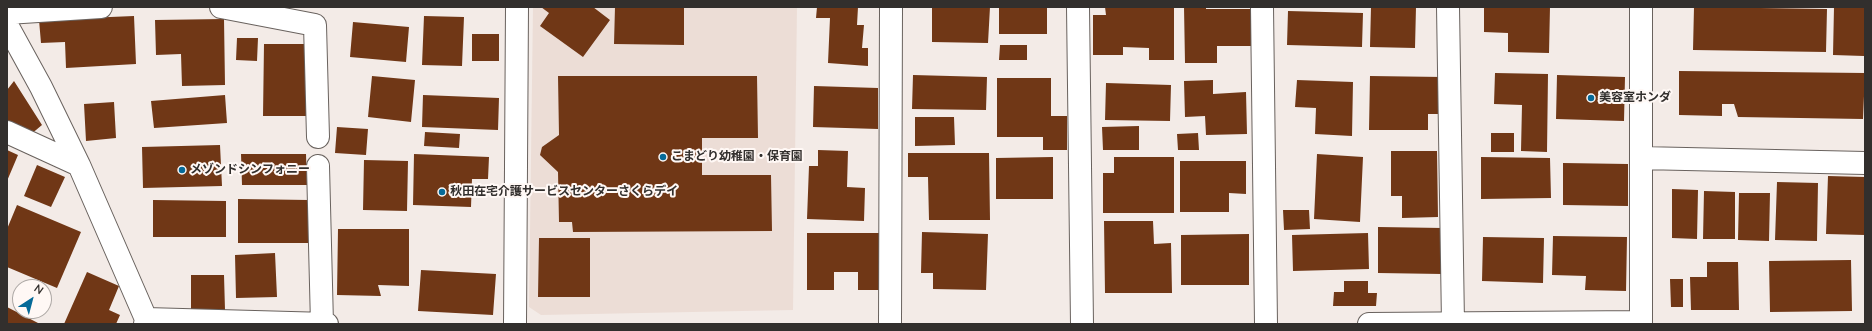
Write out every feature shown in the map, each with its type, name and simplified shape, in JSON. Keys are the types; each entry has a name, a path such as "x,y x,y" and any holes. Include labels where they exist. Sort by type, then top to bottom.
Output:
{"street":[{"path":"7,13 101,7"},
{"path":"221,7 315,25 318,137"},
{"path":"515,324 518,7"},
{"path":"890,324 891,7"},
{"path":"1078,7 1082,324"},
{"path":"1262,7 1266,324"},
{"path":"1448,7 1453,323"},
{"path":"1369,324 1641,323 1641,7"},
{"path":"7,25 41,87 79,165 146,321 327,324"},
{"path":"7,132 79,165"},
{"path":"1641,158 1865,162"},
{"path":"318,166 322,324"}],"shaded area":[{"name":"こまどり幼稚園・保育園","path":"533,7 797,7 793,310 541,315 529,307"}],"building":[{"path":"541,7 593,7 610,20 583,57 540,26 549,13"},
{"path":"615,7 684,7 684,45 614,44"},
{"path":"817,7 858,7 857,25 864,25 862,48 868,48 868,66 828,63 830,18 816,18"},
{"path":"932,7 990,7 988,43 932,42"},
{"path":"999,7 1047,7 1047,34 999,34"},
{"path":"1105,7 1174,7 1174,60 1149,60 1149,48 1123,47 1123,55 1093,55 1093,15 1106,15"},
{"path":"1184,7 1206,7 1206,9 1253,9 1253,46 1217,46 1217,63 1185,63"},
{"path":"1371,7 1416,7 1415,48 1370,47"},
{"path":"1484,7 1550,7 1549,53 1508,52 1508,33 1484,32"},
{"path":"1694,7 1827,9 1826,52 1693,50"},
{"path":"1834,7 1865,7 1864,56 1833,55"},
{"path":"1288,11 1363,13 1362,47 1287,45"},
{"path":"134,16 136,64 66,68 65,42 41,43 39,20"},
{"path":"424,16 464,17 462,66 422,65"},
{"path":"224,19 225,85 182,86 181,54 156,55 155,20"},
{"path":"353,22 409,27 406,62 350,57"},
{"path":"472,34 499,34 499,61 472,61"},
{"path":"237,38 258,38 257,61 236,60"},
{"path":"264,44 307,44 306,116 263,116"},
{"path":"1000,45 1027,45 1027,60 999,60"},
{"path":"1679,71 1865,73 1863,119 1738,117 1734,104 1722,104 1722,116 1679,115"},
{"path":"1495,73 1548,74 1547,152 1521,151 1522,105 1494,104"},
{"path":"913,75 987,77 986,110 912,109"},
{"name":"美容室ホンダ","path":"1557,75 1625,77 1624,121 1556,119"},
{"path":"372,76 415,80 411,122 368,117"},
{"path":"558,76 757,76 758,138 702,138 702,175 771,175 772,231 573,232 572,222 559,222 558,172 540,155 542,147 559,135"},
{"path":"1370,76 1443,77 1443,114 1428,114 1428,130 1369,130"},
{"path":"997,78 1051,78 1051,116 1067,116 1067,150 1043,150 1043,137 997,137"},
{"path":"1213,80 1213,94 1246,92 1247,134 1206,135 1205,116 1185,117 1184,81"},
{"path":"1297,80 1353,82 1352,136 1315,134 1316,108 1295,107"},
{"path":"14,81 42,125 30,135 7,120 7,90"},
{"path":"1106,83 1171,85 1170,121 1105,120"},
{"path":"814,86 878,88 878,129 813,127"},
{"path":"225,95 227,123 154,128 151,101"},
{"path":"423,95 499,98 498,130 422,127"},
{"path":"114,102 116,138 86,141 84,104"},
{"path":"915,117 954,117 955,145 915,146"},
{"path":"1139,126 1139,150 1103,150 1102,127"},
{"path":"337,127 368,129 366,155 335,153"},
{"path":"425,132 460,134 459,148 424,146"},
{"path":"1198,133 1199,150 1178,150 1177,134"},
{"path":"1491,133 1514,133 1514,152 1491,152"},
{"name":"メゾンドシンフォニー","path":"220,145 222,186 143,188 142,147"},
{"path":"7,150 18,155 7,181"},
{"path":"818,150 848,151 847,187 865,188 864,221 807,219 809,166 818,166"},
{"path":"1391,151 1437,151 1438,217 1402,218 1402,196 1391,196"},
{"path":"908,153 989,153 990,220 929,220 928,177 908,177"},
{"path":"241,154 306,154 307,185 242,185"},
{"name":"秋田在宅介護サービスセンターさくらデイ","path":"414,154 489,157 488,179 472,179 471,207 413,205"},
{"path":"1317,154 1363,157 1360,222 1314,219"},
{"path":"1053,157 1053,199 996,199 996,158"},
{"path":"1114,157 1174,157 1174,213 1103,213 1103,173 1114,173"},
{"path":"1481,157 1550,158 1551,198 1481,199"},
{"path":"364,160 408,161 407,211 363,210"},
{"path":"1180,161 1246,161 1246,194 1229,193 1229,212 1180,212"},
{"path":"1563,163 1628,164 1628,206 1563,205"},
{"path":"37,165 65,177 51,207 24,196"},
{"path":"1828,176 1865,177 1865,235 1826,234"},
{"path":"1777,182 1818,183 1817,241 1775,240"},
{"path":"1672,189 1698,190 1697,239 1672,238"},
{"path":"1704,191 1735,192 1735,239 1703,239"},
{"path":"1739,193 1770,193 1769,241 1738,240"},
{"path":"238,199 309,200 309,243 238,243"},
{"path":"153,200 226,201 226,237 153,237"},
{"path":"17,205 81,232 57,288 52,286 52,279 36,279 7,267 7,229"},
{"path":"1283,210 1309,210 1310,229 1284,230"},
{"path":"1104,221 1153,221 1154,244 1171,243 1172,293 1105,293"},
{"path":"1378,227 1443,228 1442,274 1378,273"},
{"path":"338,229 409,229 409,286 378,285 381,296 337,295"},
{"path":"922,232 988,234 986,290 933,289 933,273 921,273"},
{"path":"807,233 879,233 879,290 858,290 858,272 834,272 834,290 807,290"},
{"path":"1368,233 1369,269 1293,271 1292,235"},
{"path":"1249,234 1249,285 1181,285 1181,235"},
{"path":"1553,236 1627,237 1626,291 1585,290 1586,276 1552,275"},
{"path":"1483,237 1544,238 1543,283 1482,281"},
{"path":"539,238 590,238 590,297 538,297"},
{"path":"275,253 277,297 236,298 235,255"},
{"path":"1851,260 1852,311 1770,312 1769,261"},
{"path":"1707,262 1738,262 1739,310 1691,310 1690,277 1707,277"},
{"path":"421,270 496,274 493,315 418,311"},
{"path":"87,272 119,286 109,310 120,315 116,324 64,324"},
{"path":"191,275 224,275 225,310 191,310"},
{"path":"1670,279 1683,279 1683,307 1671,307"},
{"path":"1344,281 1368,281 1368,293 1377,293 1376,306 1333,306 1334,292 1344,292"},
{"path":"7,307 12,310 12,319 30,319 38,323 38,324 7,324"}],"place":[{"name":"美容室ホンダ","path":"1591,98"},
{"name":"こまどり幼稚園・保育園","path":"663,157"},
{"name":"メゾンドシンフォニー","path":"182,170"},
{"name":"秋田在宅介護サービスセンターさくらデイ","path":"442,192"}]}
